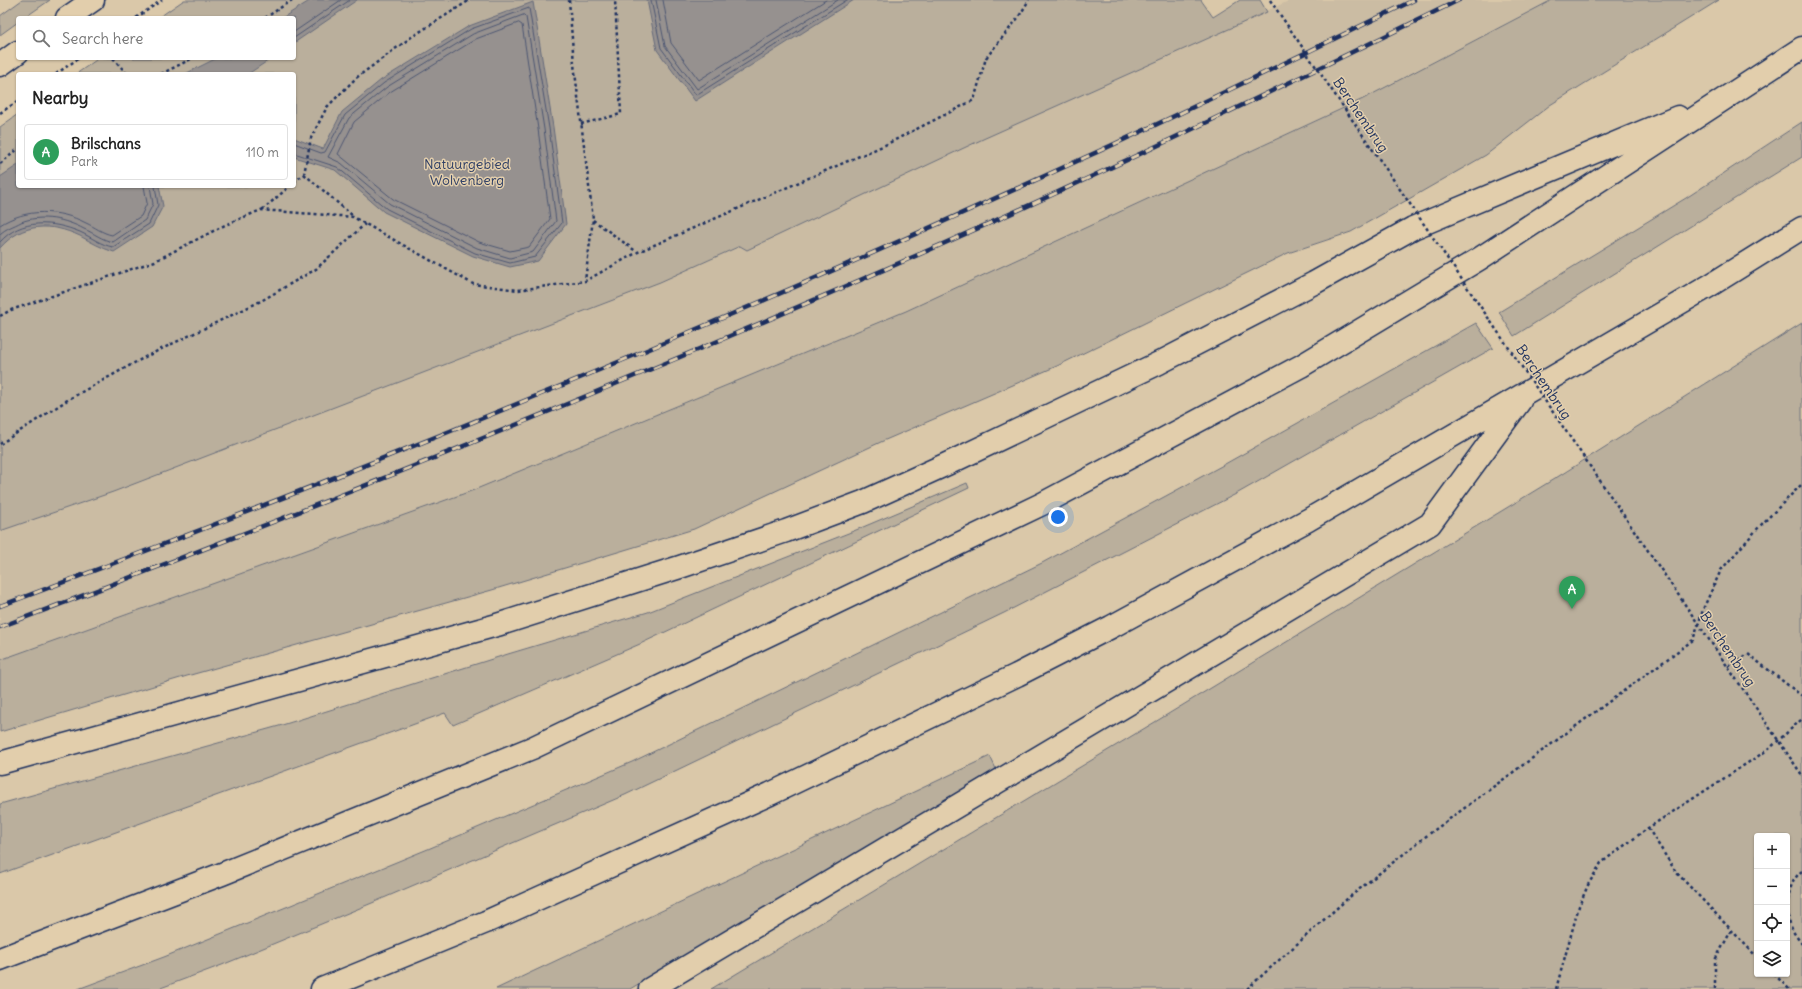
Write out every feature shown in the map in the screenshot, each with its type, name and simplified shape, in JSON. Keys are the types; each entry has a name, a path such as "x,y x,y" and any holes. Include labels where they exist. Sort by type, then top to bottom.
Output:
{"main road":[{"path":"70,16 93,0"},
{"path":"0,959 214,877 532,748 1042,504 1301,366 1479,259 1802,48"},
{"path":"0,65 16,53"},
{"path":"0,763 504,623 680,568 863,502 990,444 1159,363 1314,283 1413,228 1727,97"},
{"path":"322,989 486,922 770,794 941,713 1111,627 1308,520 1710,286 1802,228"},
{"path":"650,989 1430,524 1525,394"}],"path":[{"path":"139,16 162,0"},
{"path":"267,16 292,0"},
{"path":"296,180 304,174 311,138 327,107 356,78 410,38 470,0"},
{"path":"568,0 592,219 585,281"},
{"path":"581,124 621,114 615,0"},
{"path":"304,174 354,217 472,284 518,290 585,281 638,252 885,145 974,100 986,58 1018,18 1029,0"},
{"name":"Berchembrug","path":"1270,0 1802,775"},
{"path":"59,72 76,60"},
{"path":"115,60 125,72"},
{"path":"165,72 189,60"},
{"path":"0,113 16,102"},
{"path":"0,164 16,151"},
{"path":"0,316 11,310 155,261 225,225 261,210 288,188"},
{"path":"261,210 354,217"},
{"path":"592,219 638,252"},
{"path":"0,444 75,395 147,356 261,301 316,269 365,224"},
{"path":"1247,989 1348,899 1425,837 1692,640 1704,607 1721,570 1759,527 1802,484"},
{"path":"1728,668 1748,654 1802,696"},
{"path":"1556,989 1580,906 1588,885 1601,863 1648,828 1769,749 1802,719"},
{"path":"1648,828 1676,872 1754,954"},
{"path":"1802,871 1797,875 1790,891 1788,910 1792,930 1802,944"},
{"path":"1715,989 1715,960 1731,931"},
{"path":"1777,977 1790,989"}],"shaded area":[{"path":"1291,0 1552,0 1363,99 906,311 474,490 0,660 0,531 113,492 660,282"}],"green space":[{"path":"22,0 50,0 27,16 16,16 16,23 0,35 0,16"},
{"name":"Natuurgebied Wolvenberg","path":"184,0 1201,0 1213,17 1240,0 1260,0 1267,12 983,139 747,250 740,246 660,282 113,492 0,531 0,127 16,115 16,188 296,188 296,72 79,72 96,60 296,60 296,16 161,16"},
{"path":"1552,0 1719,0 1550,105 1486,155 1351,232 1288,253 1057,366 883,441 694,529 492,590 187,676 0,732 0,660 474,490 906,311 1363,99"},
{"path":"1802,122 1802,157 1514,336 1499,312 1686,198"},
{"path":"1476,323 1493,348 1238,493 1004,613 625,795 372,903 222,965 158,989 78,989 164,957 428,849 632,762 1042,563 1225,464"},
{"path":"1802,323 1802,989 711,989 1160,719 1559,476"},
{"path":"967,483 969,488 640,644 453,725 445,713 0,874 0,804 279,726 648,612 856,530"},
{"path":"990,756 996,769 630,989 496,989"}],"water":[{"path":"311,0 357,0 296,42 296,16 285,16"},
{"path":"647,0 854,0 695,101 657,50"},
{"path":"533,2 553,127 566,224 538,261 510,267 473,256 384,212 335,170 296,158 296,139 323,149 342,112 381,80 469,26"},
{"path":"213,60 269,60 251,72 189,72"},
{"path":"16,166 16,188 159,188 163,206 152,227 114,252 100,247 69,231 47,227 37,227 18,234 0,248 0,177"}],"railway":[{"path":"0,606 411,447 683,335 952,218 1086,157 1414,0"},
{"path":"0,627 374,482 745,330 990,223 1108,169 1459,0"}],"place":[{"name":"Brilschans","path":"1572,609"}]}
